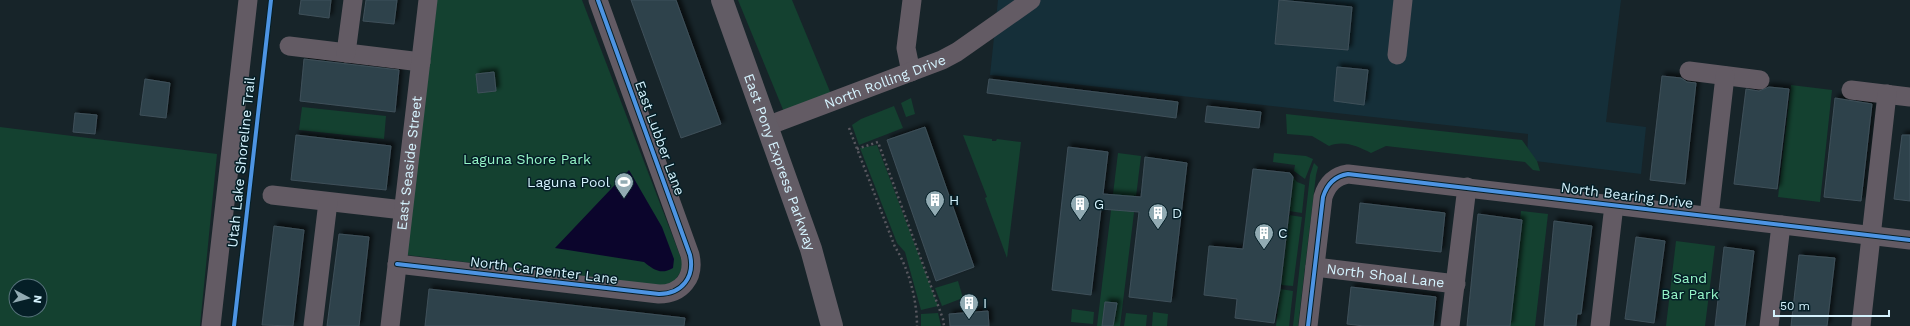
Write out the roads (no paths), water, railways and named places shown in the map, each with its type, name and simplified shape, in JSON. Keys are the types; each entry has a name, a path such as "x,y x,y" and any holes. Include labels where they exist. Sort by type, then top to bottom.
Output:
{"main road":[{"name":"East Pony Express Parkway","path":"722,0 811,249 832,326"}],"street":[{"path":"211,326 248,0"},
{"path":"346,53 352,0"},
{"name":"East Seaside Street","path":"390,326 428,0"},
{"name":"East Lubber Lane","path":"598,0 690,255 692,270 686,283"},
{"path":"911,72 906,48 912,0"},
{"name":"North Rolling Drive","path":"767,126 932,65 957,52 1031,0"},
{"path":"1396,54 1402,0"},
{"path":"289,46 421,62"},
{"path":"1689,72 1760,80"},
{"path":"1709,216 1725,76"},
{"path":"1851,90 1910,97"},
{"path":"1861,326 1887,94"},
{"name":"North Bearing Drive","path":"1315,267 1323,197 1330,183 1342,175 1355,174 1910,240"},
{"path":"1450,326 1467,187"},
{"path":"272,195 403,210"},
{"path":"313,326 328,202"},
{"path":"1600,326 1614,205"},
{"path":"1769,326 1781,225"},
{"name":"North Carpenter Lane","path":"397,264 659,294 674,292 686,283"},
{"path":"1308,326 1315,267"},
{"name":"North Shoal Lane","path":"1315,267 1456,284"}],"place":[{"name":"Laguna Pool","path":"624,199"},
{"name":"H","path":"935,217"},
{"name":"G","path":"1080,221"},
{"name":"D","path":"1158,230"},
{"name":"C","path":"1264,250"},
{"name":"I","path":"969,320"}],"park label":[{"name":"Laguna Shore Park","path":"527,159"},
{"name":"Sand Bar Park","path":"1690,286"}]}
